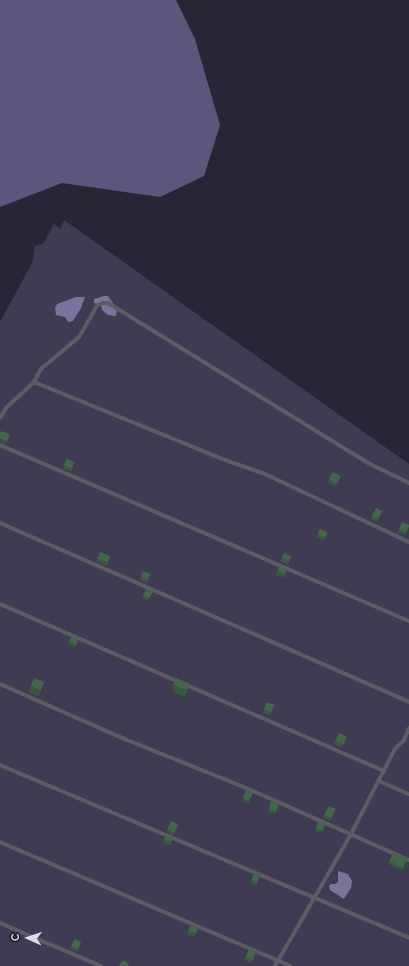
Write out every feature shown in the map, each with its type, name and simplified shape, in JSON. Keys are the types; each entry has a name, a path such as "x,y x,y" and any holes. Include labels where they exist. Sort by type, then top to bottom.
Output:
{"lane":[{"path":"0,418 6,408 34,382 41,369 79,337 97,306 103,303 108,303 368,463 409,483"},
{"path":"34,382 225,460 265,474 409,542"},
{"path":"0,446 409,621"},
{"path":"0,523 409,702"},
{"path":"0,604 384,771"},
{"path":"0,684 127,740 244,787 350,836 374,844 409,860"},
{"path":"275,966 350,836 395,749 404,740 409,728"},
{"path":"0,765 314,897 358,918 409,938"},
{"path":"379,781 408,794"},
{"path":"0,842 291,966"},
{"path":"0,923 101,966"}],"shaded area":[{"path":"0,0 176,0 195,39 220,125 204,176 160,197 62,183 0,207"},
{"path":"64,220 409,464 409,966 0,966 0,322 33,261 35,246 43,244 54,224 60,229"},
{"path":"108,296 117,309 116,316 108,315 102,310 101,305 94,303 94,299"},
{"path":"76,297 85,297 81,308 73,321 68,322 65,317 56,315 55,308 57,304"},
{"path":"338,871 348,874 352,881 351,888 344,899 330,890 329,886 338,882"}],"building":[{"path":"1,431 10,434 7,441 0,438"},
{"path":"67,459 74,462 72,469 64,465"},
{"path":"333,472 341,476 337,484 329,479"},
{"path":"376,508 382,511 378,519 372,516"},
{"path":"402,522 409,525 406,532 399,529"},
{"path":"320,529 327,532 325,538 318,535"},
{"path":"100,552 110,556 108,563 97,558"},
{"path":"284,553 291,556 289,562 282,559"},
{"path":"279,566 287,569 285,574 278,571"},
{"path":"143,571 150,574 148,580 141,577"},
{"path":"146,589 153,592 149,598 143,595"},
{"path":"72,636 79,639 76,645 69,641"},
{"path":"34,678 44,682 41,690 31,686"},
{"path":"176,678 190,684 187,690 173,684"},
{"path":"267,702 275,705 271,712 264,709"},
{"path":"339,733 347,737 344,744 336,741"},
{"path":"246,790 253,793 249,801 243,798"},
{"path":"271,801 279,803 276,811 269,809"},
{"path":"329,806 336,809 331,818 324,815"},
{"path":"171,821 178,824 175,832 167,829"},
{"path":"318,822 325,824 323,831 316,828"},
{"path":"166,835 173,838 171,842 164,840"},
{"path":"393,853 407,859 403,867 389,861"},
{"path":"254,873 260,875 257,882 252,881"},
{"path":"191,925 198,928 196,934 188,931"},
{"path":"75,939 81,942 78,949 71,946"},
{"path":"249,949 256,952 252,960 246,957"},
{"path":"123,960 129,964 128,966 119,966"}]}
